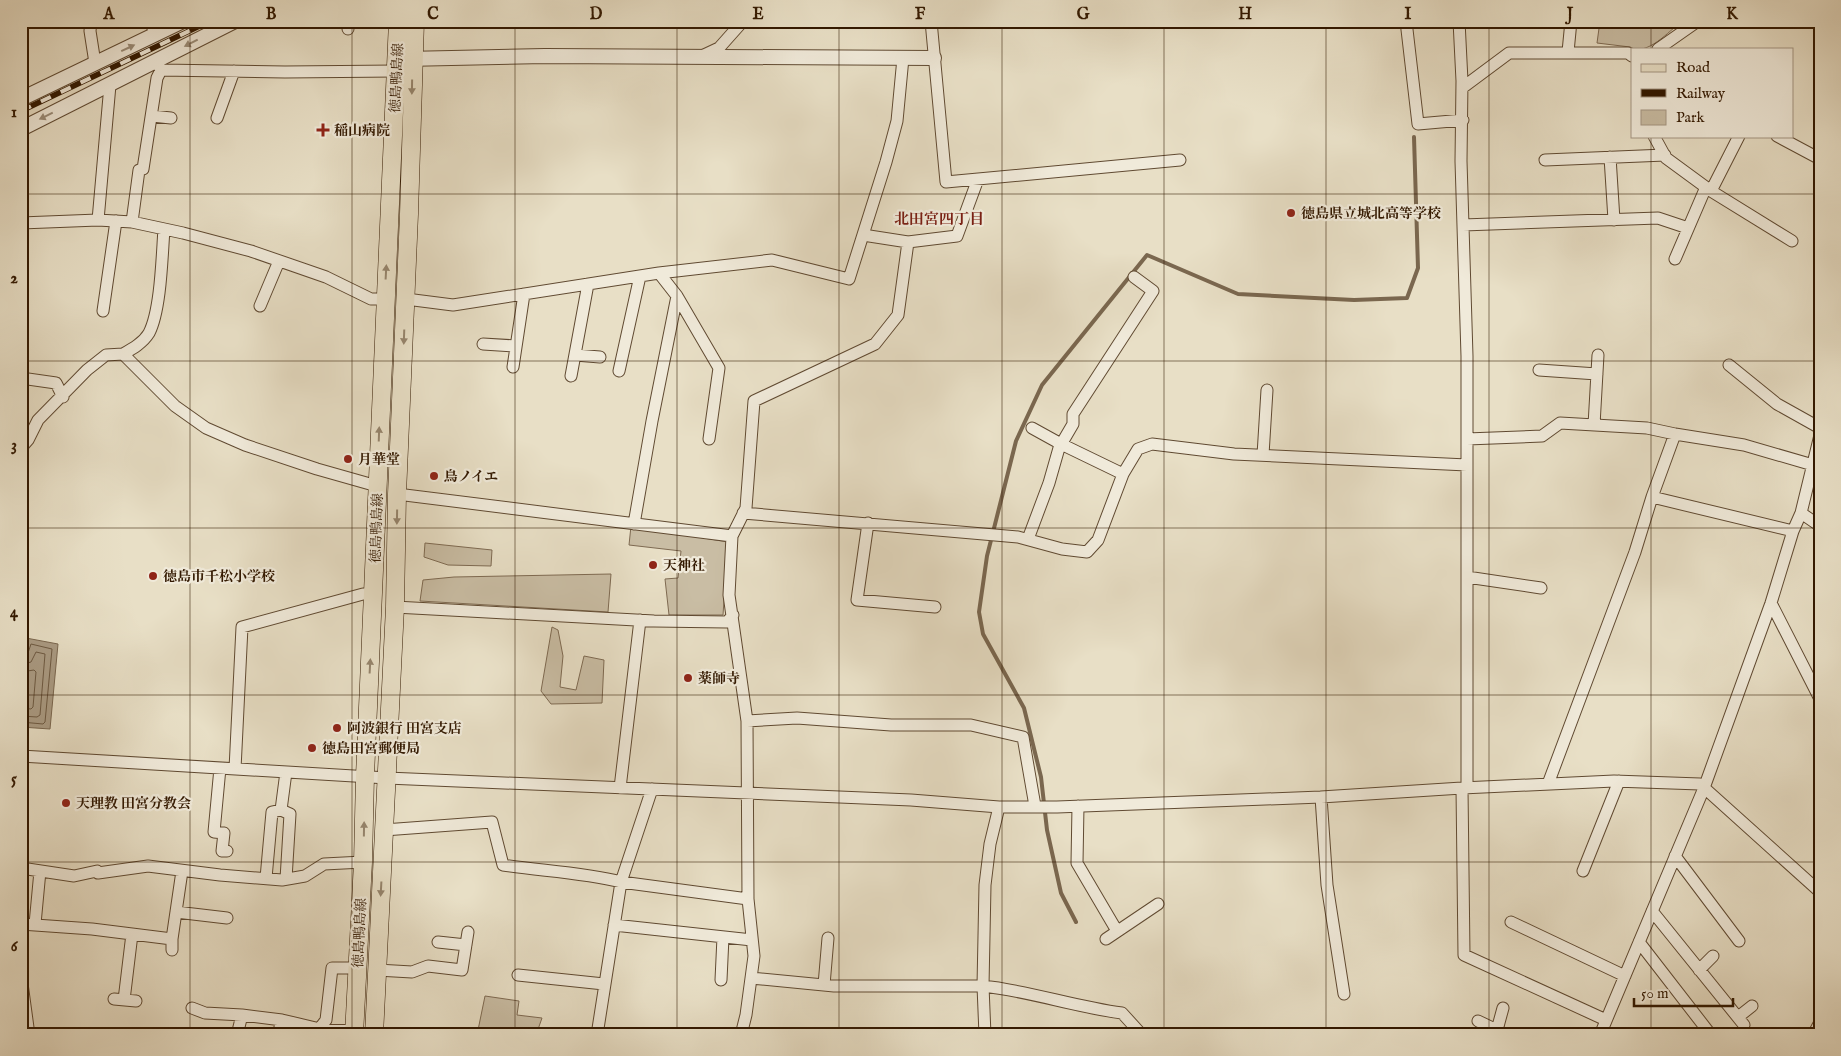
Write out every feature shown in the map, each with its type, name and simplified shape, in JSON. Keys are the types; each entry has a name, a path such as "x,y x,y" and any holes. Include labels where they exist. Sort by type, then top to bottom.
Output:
{"main road":[{"name":"徳島鴨島線","path":"374,1035 395,607 397,494 410,214 398,21"},
{"name":"徳島鴨島線","path":"354,1033 363,862 385,299 402,63 415,21"}],"street":[{"path":"91,21 90,31 95,63"},
{"path":"150,21 156,34"},
{"path":"21,99 183,21"},
{"path":"21,129 110,85 158,66 235,21"},
{"path":"700,56 718,48 743,21"},
{"path":"931,21 946,182 1180,160"},
{"path":"1406,21 1418,124 1463,120"},
{"path":"1459,21 1463,120 1461,161 1467,356 1464,955 1606,1020"},
{"path":"1568,52 1571,21"},
{"path":"1659,48 1698,21"},
{"path":"1462,88 1509,53 1628,53 1631,55"},
{"path":"158,66 234,71 545,56 934,58"},
{"path":"406,299 453,305 659,273 772,260 849,279 897,121 904,58"},
{"path":"132,222 139,170 143,169 152,116 158,66"},
{"path":"217,118 234,71"},
{"path":"98,220 110,85"},
{"path":"152,116 171,118"},
{"path":"1655,138 1665,155 1708,189 1792,241"},
{"path":"1675,259 1708,189 1738,138"},
{"path":"1781,138 1820,159"},
{"path":"1545,160 1665,155"},
{"path":"1610,157 1614,220"},
{"path":"863,235 908,242 957,236 978,179"},
{"path":"1463,225 1658,218 1688,228"},
{"path":"21,224 98,220 132,222 243,249 326,277 371,299 385,299"},
{"path":"103,311 116,221"},
{"path":"21,448 38,420 63,397 87,370 106,355 123,354 138,346 149,333 156,314 164,229"},
{"path":"741,1035 754,956 748,898 747,721 729,595 732,536 746,508 754,401 875,344 898,315 908,242"},
{"path":"260,306 279,261"},
{"path":"659,273 677,296 719,368 708,438"},
{"path":"619,371 640,276"},
{"path":"1028,539 1061,444 1073,424 1074,414 1153,290 1134,277"},
{"path":"571,376 588,284"},
{"path":"513,367 524,294"},
{"path":"634,524 677,296"},
{"path":"483,344 516,346"},
{"path":"123,354 175,406 206,428 245,445 317,469 377,486"},
{"path":"575,355 600,358"},
{"path":"1594,425 1598,355"},
{"path":"1729,365 1777,404 1820,428"},
{"path":"1539,370 1597,374"},
{"path":"21,378 56,383 63,397"},
{"path":"1263,456 1267,390"},
{"path":"1467,439 1542,436 1560,423 1647,428 1744,445 1813,465"},
{"path":"1032,428 1123,474"},
{"path":"1548,784 1635,552 1652,497 1675,434"},
{"path":"1600,1035 1704,788 1771,603 1793,532 1801,513 1820,435"},
{"path":"743,514 1018,536 1062,549 1087,552 1098,540 1123,474 1138,449 1152,444 1263,456 1467,465"},
{"path":"397,494 732,536"},
{"path":"1652,497 1793,532"},
{"path":"1801,513 1820,526"},
{"path":"868,523 857,600 934,607"},
{"path":"1467,577 1540,588"},
{"path":"235,769 242,627 363,594 373,594"},
{"path":"1771,603 1820,699"},
{"path":"395,607 640,620 727,622 733,615"},
{"path":"620,788 640,620"},
{"path":"747,721 797,718 883,724 971,725 1023,737 1035,806"},
{"path":"21,756 386,778 911,800 999,807 1321,798 1465,788 1619,781 1700,784 1820,892"},
{"path":"220,768 214,832 224,832 222,851 227,851"},
{"path":"281,810 286,772"},
{"path":"1583,871 1619,781"},
{"path":"597,1035 621,882 652,789"},
{"path":"1321,798 1327,885 1344,994"},
{"path":"1078,806 1077,863 1117,932"},
{"path":"985,1035 983,986 985,886 990,844 999,807"},
{"path":"266,878 272,812 281,810 290,814 286,879"},
{"path":"384,830 492,822 503,865 748,898"},
{"path":"1674,856 1739,942"},
{"path":"21,868 74,876 97,871 98,873 148,866 286,879 305,876 324,864 363,862"},
{"path":"21,924 92,928 132,934 172,944 182,870"},
{"path":"35,924 40,871"},
{"path":"1106,940 1158,904"},
{"path":"1652,911 1741,1021 1752,1006"},
{"path":"176,912 227,918"},
{"path":"1511,922 1625,976"},
{"path":"614,925 752,940"},
{"path":"377,970 412,972 428,966 462,970 468,932"},
{"path":"125,1000 132,934"},
{"path":"721,980 723,937"},
{"path":"824,985 828,938"},
{"path":"438,942 466,945"},
{"path":"1639,942 1711,1035"},
{"path":"1700,970 1713,956"},
{"path":"316,1032 326,1020 332,968 357,968"},
{"path":"518,975 604,984"},
{"path":"21,976 29,1035"},
{"path":"751,978 824,985 983,986 1008,989 1103,1011 1122,1013 1142,1035"},
{"path":"192,1008 205,1013 282,1020 316,1032 354,1033"},
{"path":"1478,1021 1502,1032 1504,1008"},
{"path":"237,1035 242,1015"},
{"path":"278,1035 282,1020"},
{"path":"1813,1035 1820,1022"}],"green space":[{"path":"1600,21 1682,21 1658,42 1645,48 1597,43"},
{"path":"631,526 728,542 723,615 669,615 665,579 678,578 681,551 629,545"},
{"path":"425,543 492,550 491,566 448,565 424,557"},
{"path":"611,574 608,612 420,601 423,580 454,577"},
{"path":"552,627 558,630 563,656 560,687 576,690 584,656 604,660 602,703 551,704 541,691"},
{"path":"485,996 519,1001 517,1015 542,1018 536,1035 477,1035"}],"water":[{"path":"26,638 58,644 50,729 21,727 21,673"}],"waterway":[{"path":"1076,922 1061,893 1047,830 1041,777 1024,708 983,634 979,612 987,556 1016,441 1042,385 1147,255 1238,294 1354,300 1407,298 1418,268 1414,137"}],"railway":[{"path":"21,111 210,21"}],"place":[{"name":"稲山病院","path":"323,130"},
{"name":"徳島県立城北高等学校","path":"1291,213"},
{"name":"月華堂","path":"348,459"},
{"name":"鳥ノイエ","path":"434,476"},
{"name":"天神社","path":"653,565"},
{"name":"徳島市千松小学校","path":"153,576"},
{"name":"薬師寺","path":"688,678"},
{"name":"阿波銀行 田宮支店","path":"337,728"},
{"name":"徳島田宮郵便局","path":"312,748"},
{"name":"天理教 田宮分教会","path":"66,803"}],"district":[{"name":"北田宮四丁目","path":"939,219"}]}
